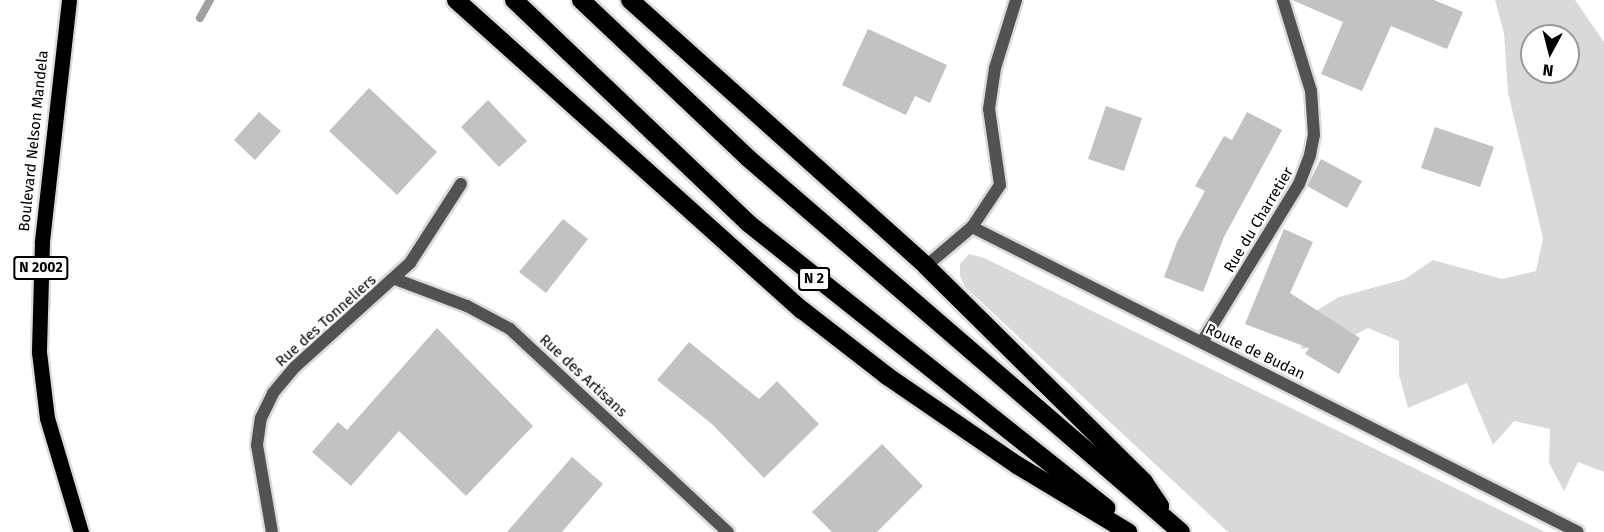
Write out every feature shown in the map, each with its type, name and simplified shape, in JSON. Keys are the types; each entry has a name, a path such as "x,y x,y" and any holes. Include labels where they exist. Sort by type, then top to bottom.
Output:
{"highway":[{"path":"456,0 811,316 887,376 971,433 1128,532"},
{"name":"N 2","path":"514,0 748,223 1011,428 1135,532"},
{"path":"581,0 748,158 1177,529"},
{"path":"630,0 926,266 1144,482 1177,529"}],"main road":[{"name":"Boulevard Nelson Mandela","path":"69,0 42,242 39,352 47,418 81,532"}],"street":[{"path":"926,266 972,227 1000,185 989,109 995,68 1016,0"},
{"name":"Rue du Charretier","path":"1202,342 1299,184 1310,155 1314,124 1311,91 1283,0"},
{"name":"Rue des Tonneliers","path":"272,532 257,445 261,418 273,393 296,366 395,279 410,263 461,184"},
{"name":"Route de Budan","path":"972,227 1578,532"},
{"name":"Rue des Artisans","path":"395,279 467,306 510,329 728,532"}],"shaded area":[{"path":"1495,0 1575,0 1604,42 1604,472 1578,462 1564,491 1549,463 1550,429 1514,421 1493,445 1467,383 1408,408 1399,375 1399,341 1368,328 1339,343 1301,349 1311,314 1339,297 1405,279 1433,260 1502,279 1536,271 1543,238 1508,93 1504,33"},
{"path":"969,254 984,258 1545,532 1228,532 965,287 960,276 960,264"}],"building":[{"path":"1292,0 1434,0 1463,12 1447,49 1391,26 1362,91 1321,74 1343,22"},
{"path":"868,29 947,65 930,103 915,96 906,115 842,85"},
{"path":"369,88 437,152 397,195 329,131"},
{"path":"488,100 527,141 499,167 461,127"},
{"path":"1106,106 1142,118 1124,171 1088,159"},
{"path":"259,112 281,131 255,160 234,140"},
{"path":"1247,112 1282,130 1224,237 1203,292 1164,277 1177,242 1205,191 1195,186 1224,136 1232,140"},
{"path":"1435,127 1494,147 1480,187 1421,168"},
{"path":"1321,159 1362,181 1347,208 1307,186"},
{"path":"563,219 588,239 546,293 519,272"},
{"path":"1284,229 1313,242 1290,293 1360,338 1339,374 1305,354 1309,348 1245,324"},
{"path":"437,328 533,426 466,496 399,431 351,486 312,452 338,422 347,430"},
{"path":"689,342 759,399 777,381 819,424 764,478 712,424 657,380"},
{"path":"882,444 923,486 877,532 832,532 812,512"},
{"path":"572,457 603,484 562,532 507,532"}],"waterway":[{"path":"200,18 210,0"}]}
